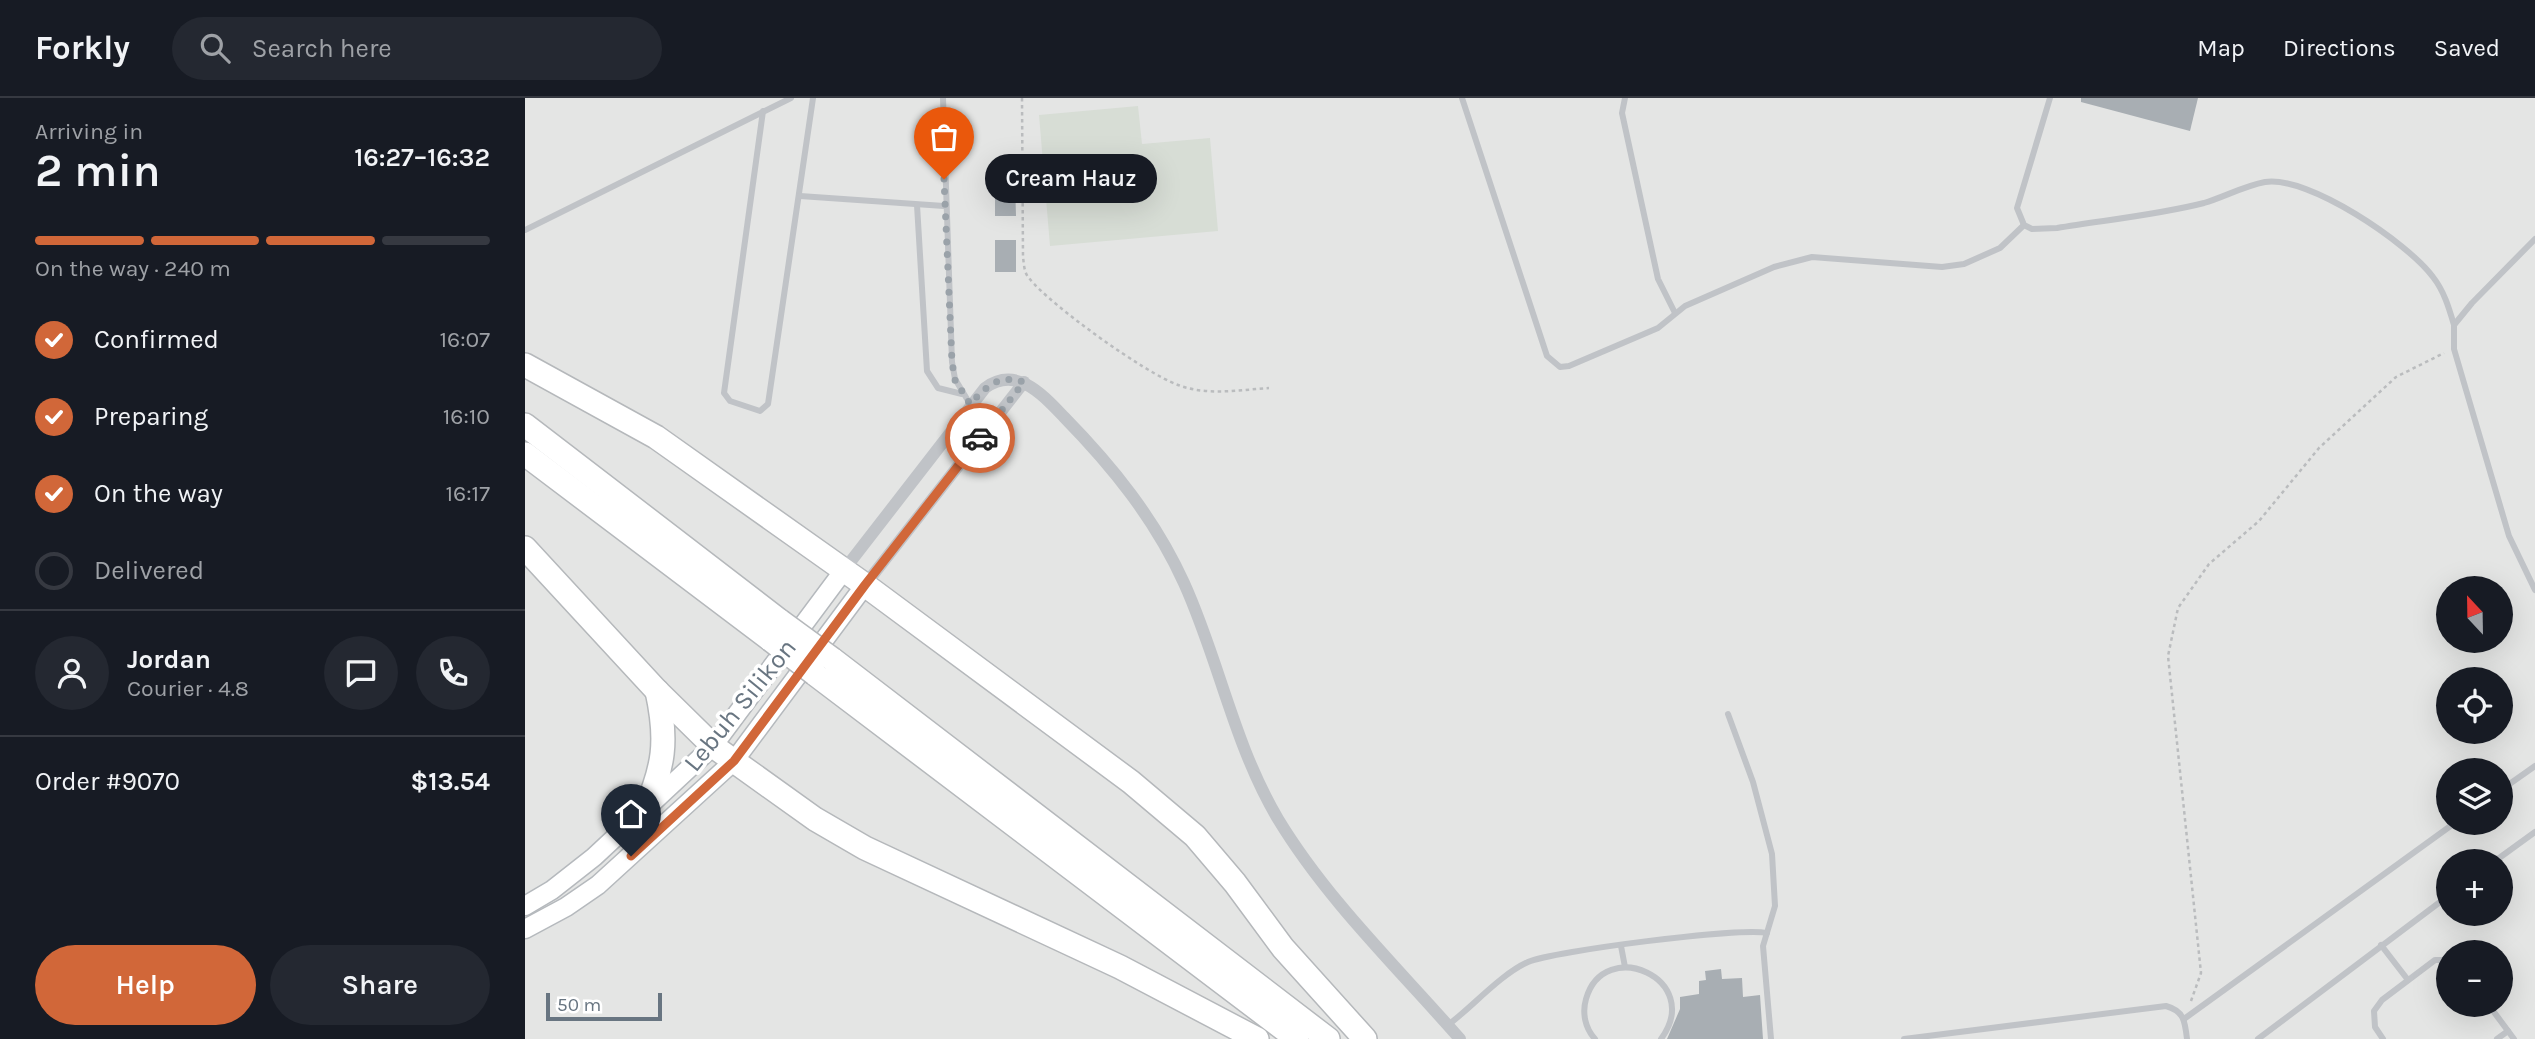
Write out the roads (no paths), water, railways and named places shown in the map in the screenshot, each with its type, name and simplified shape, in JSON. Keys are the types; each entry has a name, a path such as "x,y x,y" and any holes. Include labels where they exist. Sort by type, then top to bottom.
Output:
{"highway":[{"path":"525,365 656,437 865,585 1131,782 1195,836 1235,883 1283,948 1365,1039"},
{"path":"525,425 775,630"},
{"path":"525,454 775,630 1328,1039"},
{"path":"525,548 657,691 713,746 815,819 865,848 1120,967 1257,1039"},
{"path":"823,666 1297,1039"},
{"path":"644,813 660,776 664,750 663,719 657,691"}],"street":[{"path":"844,570 966,399 996,380 1009,378 1024,382 1047,400 1101,456 1164,541 1185,585 1252,769 1278,818 1340,902 1460,1039"},
{"path":"865,585 1024,382"},
{"name":"Lebuh Silikon","path":"525,906 583,866 644,813 713,746 844,570"},
{"name":"Lebuh Silikon","path":"525,929 566,907 598,885 734,761 865,585"}],"lane":[{"path":"525,230 791,98"},
{"path":"763,111 724,393 730,401 760,411 768,404 813,98"},
{"path":"943,98 944,206 952,362 966,399"},
{"path":"1462,98 1504,230 1552,363 1560,368 1658,328 1675,313 1705,295 1774,267 1812,257 1942,267 1964,264 2000,248 2024,225"},
{"path":"1625,98 1622,113 1658,279 1664,297 1675,313"},
{"path":"2050,98 2017,208 2024,225 2032,229 2057,228 2203,203 2266,182 2297,186 2323,195 2366,220 2413,257 2439,287 2454,325 2454,349 2509,536 2535,590"},
{"path":"800,196 944,206"},
{"path":"917,205 927,371 937,388 966,399"},
{"path":"2454,325 2535,239"},
{"path":"1728,714 1753,782 1772,854 1775,889 1764,964 1771,1039"},
{"path":"2513,782 2535,766"},
{"path":"2512,849 2535,832"},
{"path":"2184,1019 2438,835"},
{"path":"2257,1039 2436,905"},
{"path":"1448,1025 1530,961 1621,946 1744,932 1767,933"},
{"path":"2381,945 2408,980"},
{"path":"1621,946 1625,967"},
{"path":"2383,1039 2375,1027 2374,1011 2382,1000 2436,960"},
{"path":"1595,1039 1585,1022 1584,1007 1588,992 1603,975 1625,967 1640,968 1654,975 1665,986 1671,1000 1672,1015 1661,1039"},
{"path":"1904,1039 2166,1006 2178,1009 2184,1019 2187,1039"},
{"path":"2498,1017 2514,1039"},
{"path":"2497,1039 2508,1031"}],"place":[{"name":"Cream Hauz","path":"944,179"}]}
